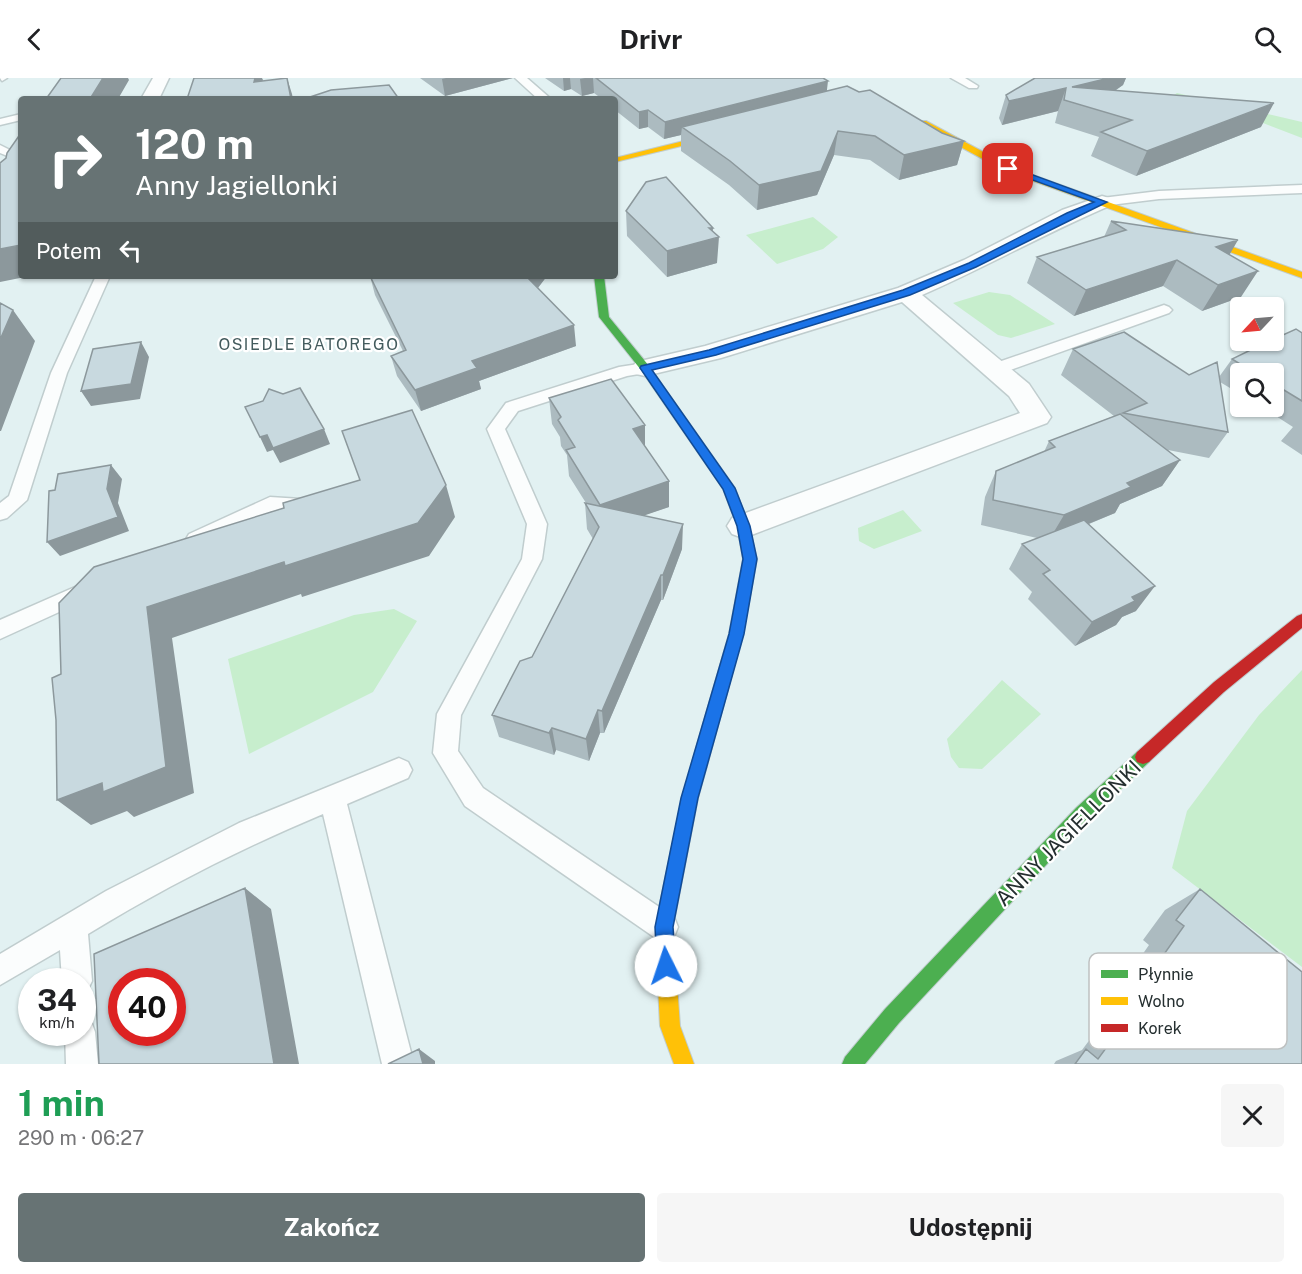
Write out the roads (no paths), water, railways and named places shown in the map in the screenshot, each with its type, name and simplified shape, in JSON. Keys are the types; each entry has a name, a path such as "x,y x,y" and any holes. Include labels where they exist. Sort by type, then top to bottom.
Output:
{"street":[{"path":"152,96 161,78"},
{"path":"907,114 967,149 1008,169 1302,275"},
{"path":"618,159 742,129"},
{"path":"645,368 712,352 906,292 972,265 1070,215 1102,202"},
{"path":"599,280 604,317 645,368 729,488 743,526 750,559 736,634 690,798 664,927 670,1026 684,1064"},
{"path":"743,526 1037,417 1019,390 906,292"},
{"name":"ANNY JAGIELLONKI","path":"852,1064 892,1016 1082,814 1219,687 1302,620"}],"lane":[{"path":"520,78 541,96"},
{"path":"956,78 974,86"},
{"path":"0,122 18,118"},
{"path":"0,167 9,148"},
{"path":"1102,202 1159,195 1302,189"},
{"path":"0,513 17,500 59,374 102,279"},
{"path":"996,369 1164,310"},
{"path":"645,368 625,371 512,407 496,429 537,524 532,559 449,714 445,753 474,797 664,927"},
{"path":"175,549 270,504 318,506"},
{"path":"0,630 101,584"},
{"path":"0,970 116,901 248,832 399,771"},
{"path":"333,796 398,1064"},
{"path":"73,926 76,968"},
{"path":"81,1046 82,1064"}],"district":[{"name":"OSIEDLE BATOREGO","path":"309,344"}]}
